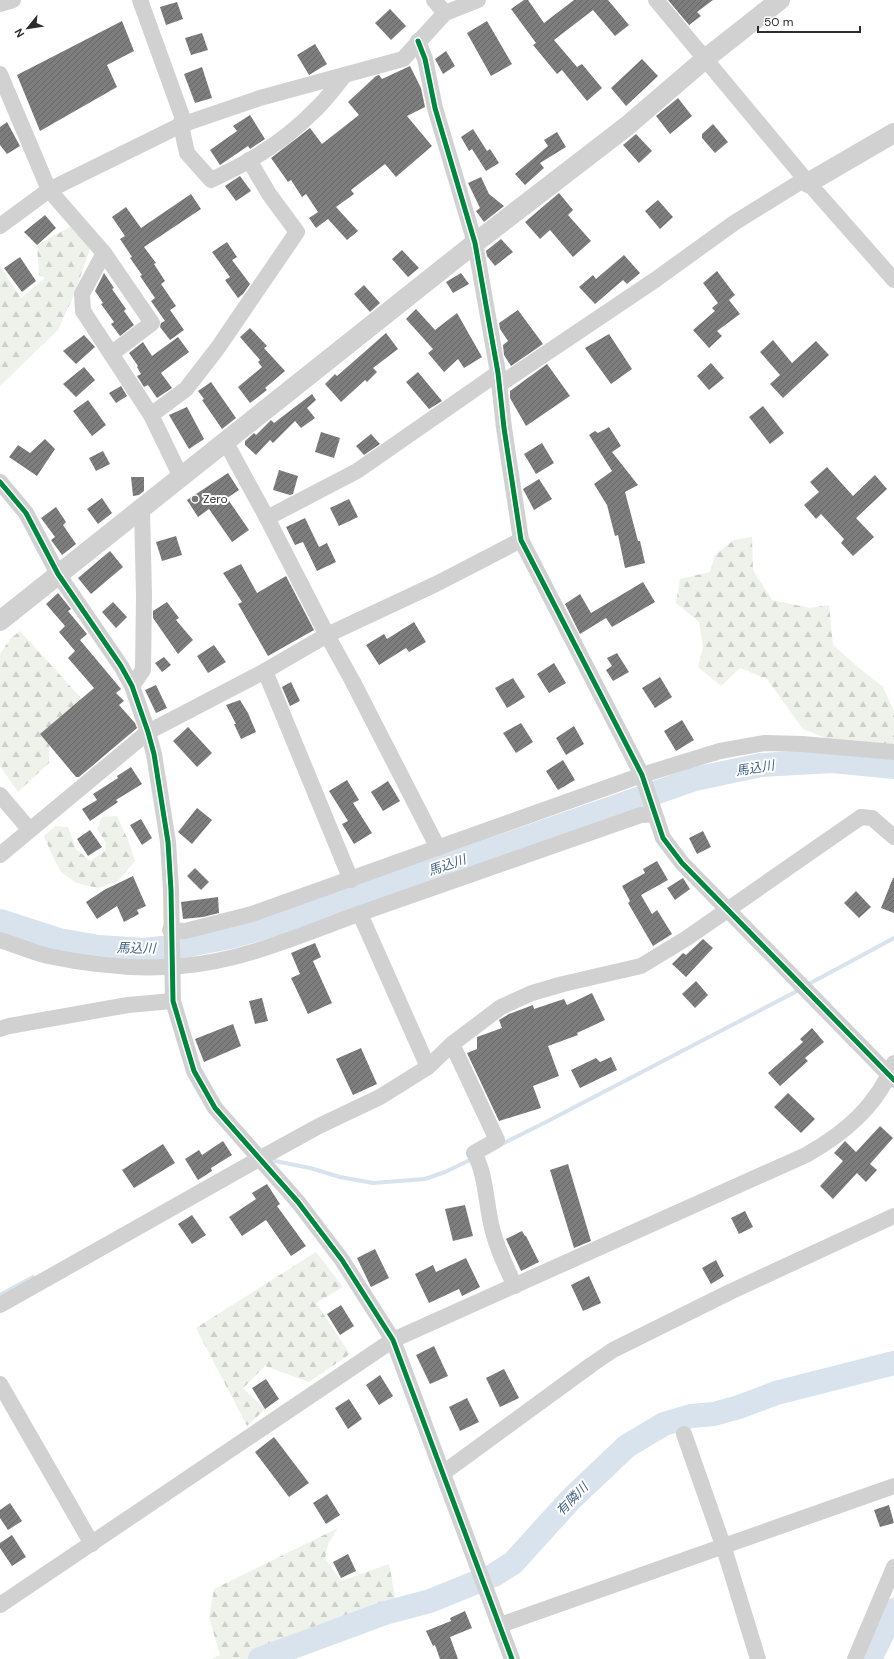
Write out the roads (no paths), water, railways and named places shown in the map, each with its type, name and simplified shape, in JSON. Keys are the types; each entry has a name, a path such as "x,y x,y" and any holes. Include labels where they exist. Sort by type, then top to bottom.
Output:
{"street":[{"path":"0,4 13,0"},
{"path":"140,0 182,116 181,125 186,153 211,180 249,160 293,130 316,110 345,75"},
{"path":"434,0 445,13"},
{"path":"0,226 49,190 181,125 260,98 403,59 445,13 478,0"},
{"path":"656,0 807,181 894,280"},
{"path":"0,621 474,243 627,126 705,59 780,0"},
{"path":"0,1605 393,1340 806,1155 832,1140 856,1120 874,1100 892,1073 796,981 682,863 663,838 642,774 521,540 504,428 499,379 474,243 435,108 425,59 418,41"},
{"path":"0,74 49,190 104,253 152,323 111,354"},
{"path":"267,518 357,471 655,280 734,223 894,133"},
{"path":"151,415 186,389 217,349 297,232 269,194 249,160"},
{"path":"104,253 82,294 83,311 151,415 181,477"},
{"path":"225,441 353,682 438,848"},
{"path":"0,482 26,513 58,574 122,666 132,686 148,732 154,754 168,842 171,890 170,930 173,1001 194,1070 215,1108 298,1202 342,1260 393,1340 512,1659"},
{"path":"132,686 143,670 144,596 142,509"},
{"path":"0,855 29,829 148,732 265,671 327,635 436,584 521,540"},
{"path":"265,671 351,880"},
{"path":"170,930 185,931 252,914 351,880 642,774 720,750 765,743 802,744 894,752"},
{"path":"0,795 29,829"},
{"path":"0,940 47,956 105,965 145,968 206,962 244,955 641,815 654,812"},
{"path":"0,1306 319,1126 380,1097 428,1067 452,1044 501,1007 532,993 555,986 641,966 687,938 861,817 872,818 894,838"},
{"path":"360,914 428,1067"},
{"path":"0,1029 9,1026 128,1005 173,1001"},
{"path":"452,1044 497,1140 477,1158 492,1229 500,1255 515,1286"},
{"path":"443,1473 613,1350 738,1288 894,1216"},
{"path":"0,1384 92,1544"},
{"path":"684,1434 723,1545 758,1659"},
{"path":"500,1625 723,1545 894,1486"},
{"path":"855,1659 894,1567"}],"waterway":[{"name":"馬込川","path":"0,921 59,940 99,947 144,950 189,945 230,937 287,921 695,779 761,765 832,761 894,767"},
{"path":"807,985 894,938"},
{"path":"500,1145 801,989"},
{"path":"275,1161 310,1168 340,1177 373,1183 425,1179 445,1172 472,1159"},
{"path":"0,1295 33,1277"},
{"name":"有隣川","path":"260,1659 385,1613 430,1601 494,1575 513,1563 571,1499 627,1446 664,1424 691,1416 714,1414 739,1407 776,1393 894,1363"},
{"path":"870,1659 894,1610"}],"place":[{"name":"Zero","path":"195,499"}]}
